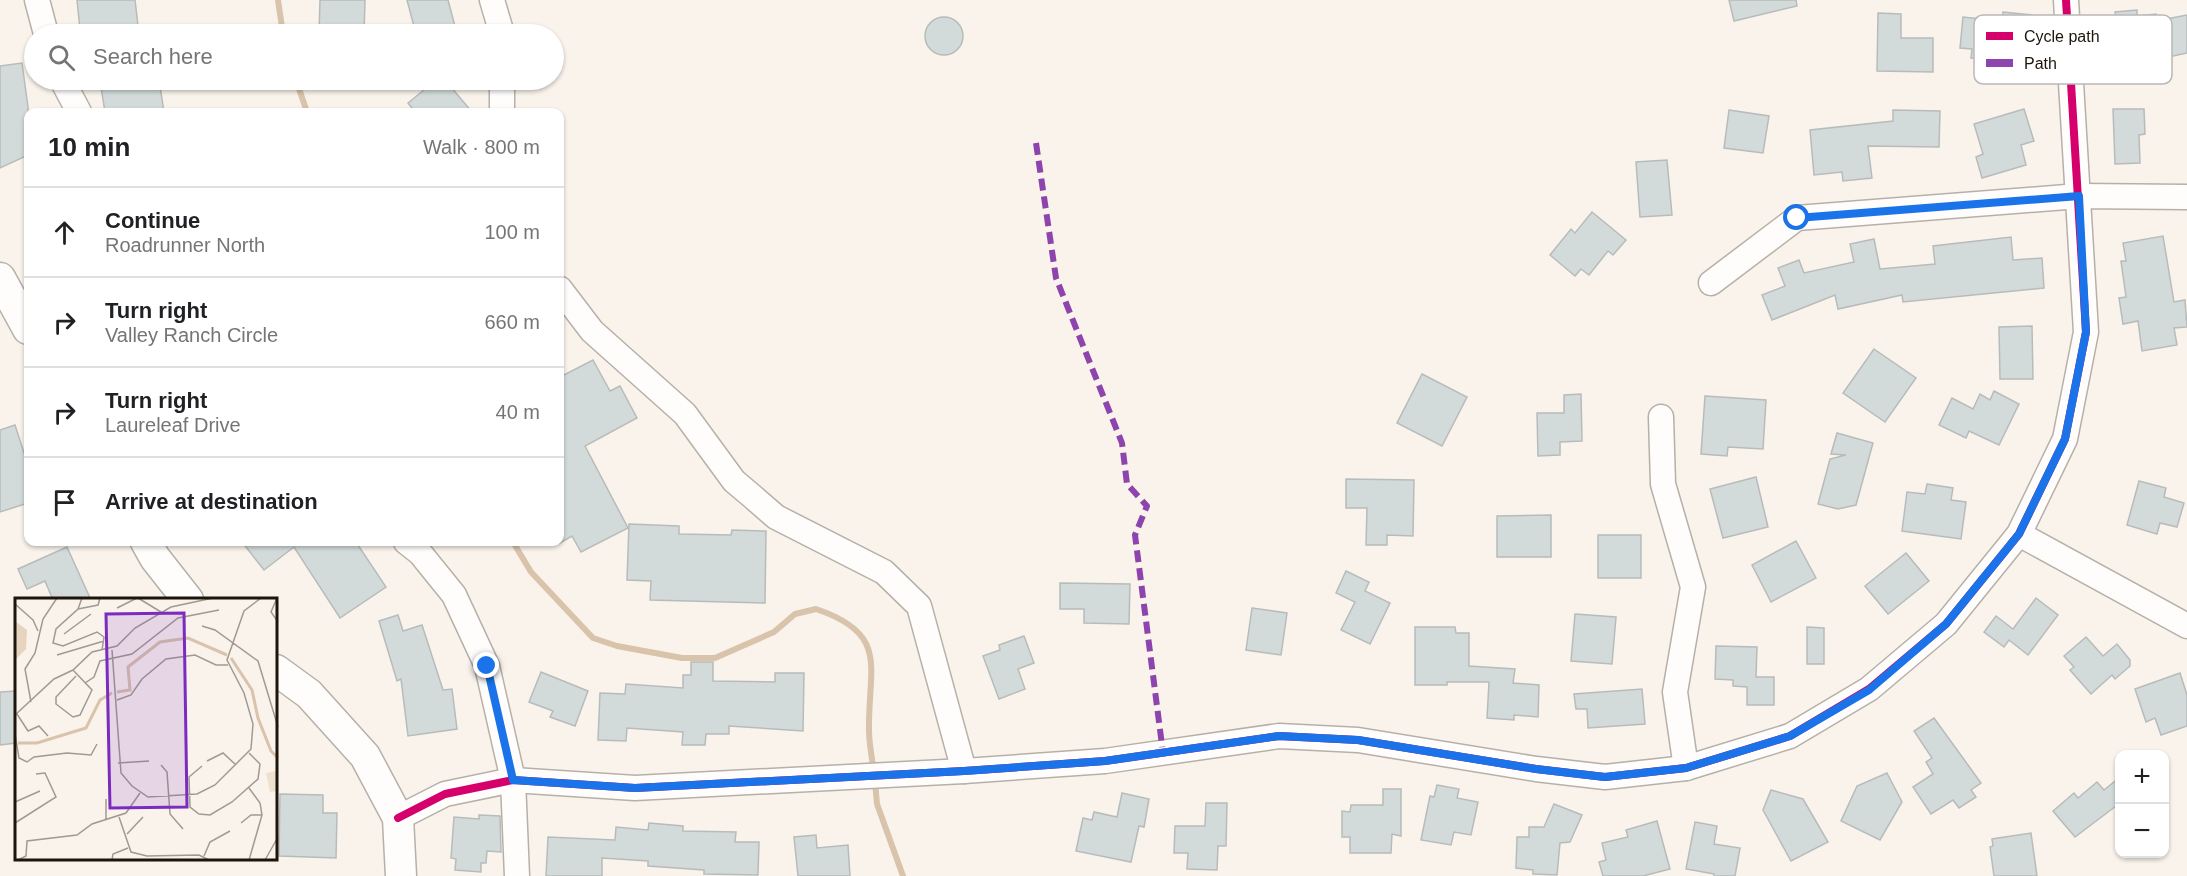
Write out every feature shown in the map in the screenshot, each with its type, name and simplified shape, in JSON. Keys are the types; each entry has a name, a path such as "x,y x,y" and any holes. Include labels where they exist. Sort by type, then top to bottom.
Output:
{"street":[{"path":"37,0 43,24"},
{"path":"492,0 499,24"},
{"path":"2066,0 2067,15"},
{"path":"398,818 445,794 513,780 635,788 964,771 1105,761 1279,736 1358,740 1536,769 1605,777 1686,768 1790,736 1869,690 1946,624 2019,534 2065,439 2086,332 2072,84"},
{"path":"67,90 77,108"},
{"path":"502,90 502,108"},
{"path":"1711,283 1797,218 2079,196 2187,197"},
{"path":"0,278 24,322"},
{"path":"564,294 592,330 685,414 734,481 760,504 776,518 884,572 919,606 964,771"},
{"path":"1661,417 1663,484 1693,586 1675,692 1686,768"},
{"path":"2019,534 2187,626"},
{"path":"149,546 187,598"},
{"path":"411,546 420,553 454,595 487,666 513,780 517,876"},
{"path":"278,671 309,694 365,756 398,818 401,876"}],"building":[{"path":"77,0 135,0 138,24 79,24"},
{"path":"320,0 365,0 364,24 319,24"},
{"path":"407,0 448,0 454,24 413,24"},
{"path":"1729,0 1796,0 1797,6 1734,21"},
{"path":"2137,10 2137,15 2115,15 2115,12"},
{"path":"2003,12 2032,15 2003,15"},
{"path":"1878,13 1901,14 1901,38 1933,38 1933,72 1877,71"},
{"path":"2187,15 2187,53 2172,56 2172,18"},
{"path":"944,17 951,18 957,23 962,29 962,43 957,49 951,54 944,55 937,54 931,49 926,43 925,36 926,29 931,23 937,18"},
{"path":"1963,17 1974,18 1974,58 1971,58 1972,49 1960,48"},
{"path":"22,63 28,108 24,108 24,157 0,168 0,66"},
{"path":"101,90 161,90 163,108 104,108"},
{"path":"424,90 453,90 469,108 412,108 408,103"},
{"path":"2024,109 2034,141 2021,145 2026,165 1982,178 1976,157 1983,154 1974,124"},
{"path":"2113,109 2144,109 2145,134 2139,135 2140,163 2115,164"},
{"path":"1729,110 1769,116 1763,153 1724,148"},
{"path":"1893,110 1940,111 1939,147 1868,146 1872,178 1843,181 1842,172 1814,175 1810,130 1893,121"},
{"path":"1667,160 1672,215 1640,217 1636,162"},
{"path":"1592,212 1626,240 1613,255 1608,251 1589,275 1581,269 1575,276 1550,255 1571,229 1575,233"},
{"path":"2163,236 2174,302 2185,300 2187,327 2174,328 2177,345 2142,351 2138,321 2123,324 2119,298 2126,297 2121,261 2126,261 2123,243"},
{"path":"2011,237 2013,260 2042,258 2044,288 1903,302 1902,295 1838,309 1835,295 1772,320 1762,295 1785,286 1778,268 1799,260 1804,273 1854,262 1850,244 1874,239 1880,269 1935,264 1933,246"},
{"path":"2032,326 2033,379 2000,379 1999,327"},
{"path":"1874,349 1916,378 1885,422 1843,393"},
{"path":"593,360 610,391 620,386 637,418 585,446 628,528 581,552 572,536 564,541 564,375"},
{"path":"1422,374 1467,397 1442,446 1397,423"},
{"path":"1994,391 2019,404 1999,445 1969,431 1966,438 1939,425 1952,398 1973,409 1980,394 1990,400"},
{"path":"1581,394 1582,441 1560,442 1560,455 1538,456 1537,413 1564,413 1564,395"},
{"path":"1705,396 1766,400 1763,449 1728,447 1727,456 1701,454"},
{"path":"15,425 24,453 24,504 0,512 0,430"},
{"path":"1837,433 1873,443 1856,505 1838,509 1818,504 1830,459 1846,455 1831,454"},
{"path":"1756,477 1768,527 1723,538 1710,489"},
{"path":"1346,479 1414,480 1413,536 1387,535 1387,545 1366,545 1367,508 1346,508"},
{"path":"2139,481 2166,488 2164,497 2184,503 2177,527 2160,523 2157,534 2127,525"},
{"path":"1927,484 1953,488 1951,500 1966,502 1961,539 1902,531 1907,492 1925,494"},
{"path":"1551,515 1551,557 1497,557 1497,516"},
{"path":"629,524 679,526 679,534 731,535 732,530 766,531 765,603 650,600 651,581 627,580"},
{"path":"1598,535 1641,535 1641,578 1598,578"},
{"path":"1796,541 1816,578 1771,602 1752,565"},
{"path":"245,546 359,546 386,587 340,618 294,547 264,570"},
{"path":"67,547 90,598 52,598 45,581 27,589 18,569"},
{"path":"1906,553 1929,581 1888,614 1865,586"},
{"path":"1346,571 1369,582 1365,591 1390,603 1370,644 1341,630 1355,602 1336,593"},
{"path":"1060,583 1130,584 1129,624 1084,623 1084,609 1060,609"},
{"path":"2036,598 2058,615 2028,655 2009,640 2004,647 1984,632 1996,616 2013,629"},
{"path":"1252,608 1287,613 1281,655 1246,650"},
{"path":"1575,614 1616,617 1612,664 1571,661"},
{"path":"398,615 403,631 422,625 443,690 452,689 457,729 408,736 401,679 397,681 379,621"},
{"path":"1415,627 1455,627 1456,633 1469,633 1469,666 1515,669 1513,683 1539,685 1538,717 1514,715 1514,720 1487,718 1489,682 1415,685"},
{"path":"1807,627 1824,628 1824,664 1807,664"},
{"path":"1024,636 1034,663 1018,669 1025,689 999,699 983,656 1000,650 999,645"},
{"path":"2086,637 2103,656 2117,644 2130,660 2130,666 2115,679 2112,675 2091,694 2070,670 2074,667 2064,656"},
{"path":"1716,646 1757,647 1756,677 1774,677 1774,705 1747,705 1747,687 1733,686 1733,680 1715,679"},
{"path":"691,662 713,662 713,681 775,682 775,673 804,673 803,731 729,726 729,734 706,734 705,745 682,745 683,732 627,728 626,741 598,740 600,693 625,694 626,684 683,688 683,675 691,675"},
{"path":"541,672 588,691 575,726 550,717 553,711 529,702"},
{"path":"2180,673 2187,695 2187,726 2161,735 2155,718 2146,722 2135,689"},
{"path":"1642,689 1645,724 1588,728 1587,709 1576,709 1574,694"},
{"path":"15,691 15,743 0,745 0,692"},
{"path":"1934,718 1981,783 1971,790 1976,797 1959,808 1953,800 1931,814 1913,787 1933,774 1926,762 1932,758 1914,731"},
{"path":"1887,773 1902,802 1880,840 1841,821 1857,786"},
{"path":"2115,781 2115,807 2075,837 2053,811 2074,793 2078,798 2097,782 2104,790"},
{"path":"1437,785 1459,789 1457,798 1478,802 1471,835 1454,832 1451,845 1421,840 1430,796 1434,797"},
{"path":"1383,789 1401,789 1401,836 1392,834 1391,853 1350,853 1350,837 1342,837 1342,811 1350,812 1351,805 1383,805"},
{"path":"1771,790 1803,799 1828,842 1791,861 1763,810"},
{"path":"1122,793 1149,799 1144,827 1139,826 1131,862 1076,851 1083,818 1092,820 1094,812 1117,817"},
{"path":"280,794 323,795 323,813 337,813 336,858 279,856"},
{"path":"1206,803 1227,803 1226,846 1218,846 1217,870 1187,869 1188,853 1174,853 1175,826 1205,826"},
{"path":"1554,804 1582,815 1570,842 1560,843 1557,875 1533,874 1533,870 1516,868 1517,837 1529,837 1529,827 1544,827"},
{"path":"479,815 500,816 501,852 487,851 486,863 481,863 481,872 455,870 456,859 451,858 454,817 479,819"},
{"path":"1657,821 1670,869 1643,876 1603,876 1599,862 1606,860 1602,843 1628,837 1626,830"},
{"path":"1695,822 1717,826 1714,844 1740,848 1735,876 1714,876 1714,874 1686,869"},
{"path":"649,823 683,826 683,831 736,832 735,842 759,842 758,875 704,874 704,870 648,866 648,861 602,858 602,876 546,876 548,837 615,840 616,827 648,830"},
{"path":"2031,833 2037,876 1994,876 1990,847 1993,846 1992,839"},
{"path":"816,835 817,848 848,845 850,876 798,876 794,837"}],"waterway":[{"path":"278,0 282,24"},
{"path":"299,90 306,108"},
{"path":"515,546 531,572 593,638 617,646 682,658 715,658 774,632 795,614 816,609 839,619 855,630 865,642 870,655 869,735 874,772"},
{"path":"875,782 877,804 903,876"}],"marked path":[{"path":"1036,143 1056,278 1122,443 1127,484 1147,506 1135,535 1163,753"}],"cycle path":[{"path":"2066,0 2067,15"},
{"path":"398,818 445,794 513,780 635,788 964,771 1105,761 1279,736 1358,740 1536,769 1605,777 1686,768 1790,736 1869,689 1946,624 2019,534 2065,439 2086,332 2071,84"}],"route":[{"path":"487,666 513,780 635,788 964,771 1105,761 1279,736 1358,740 1536,769 1605,777 1686,768 1790,736 1869,690 1946,624 2019,534 2065,439 2086,332 2079,196 1797,218"}]}
